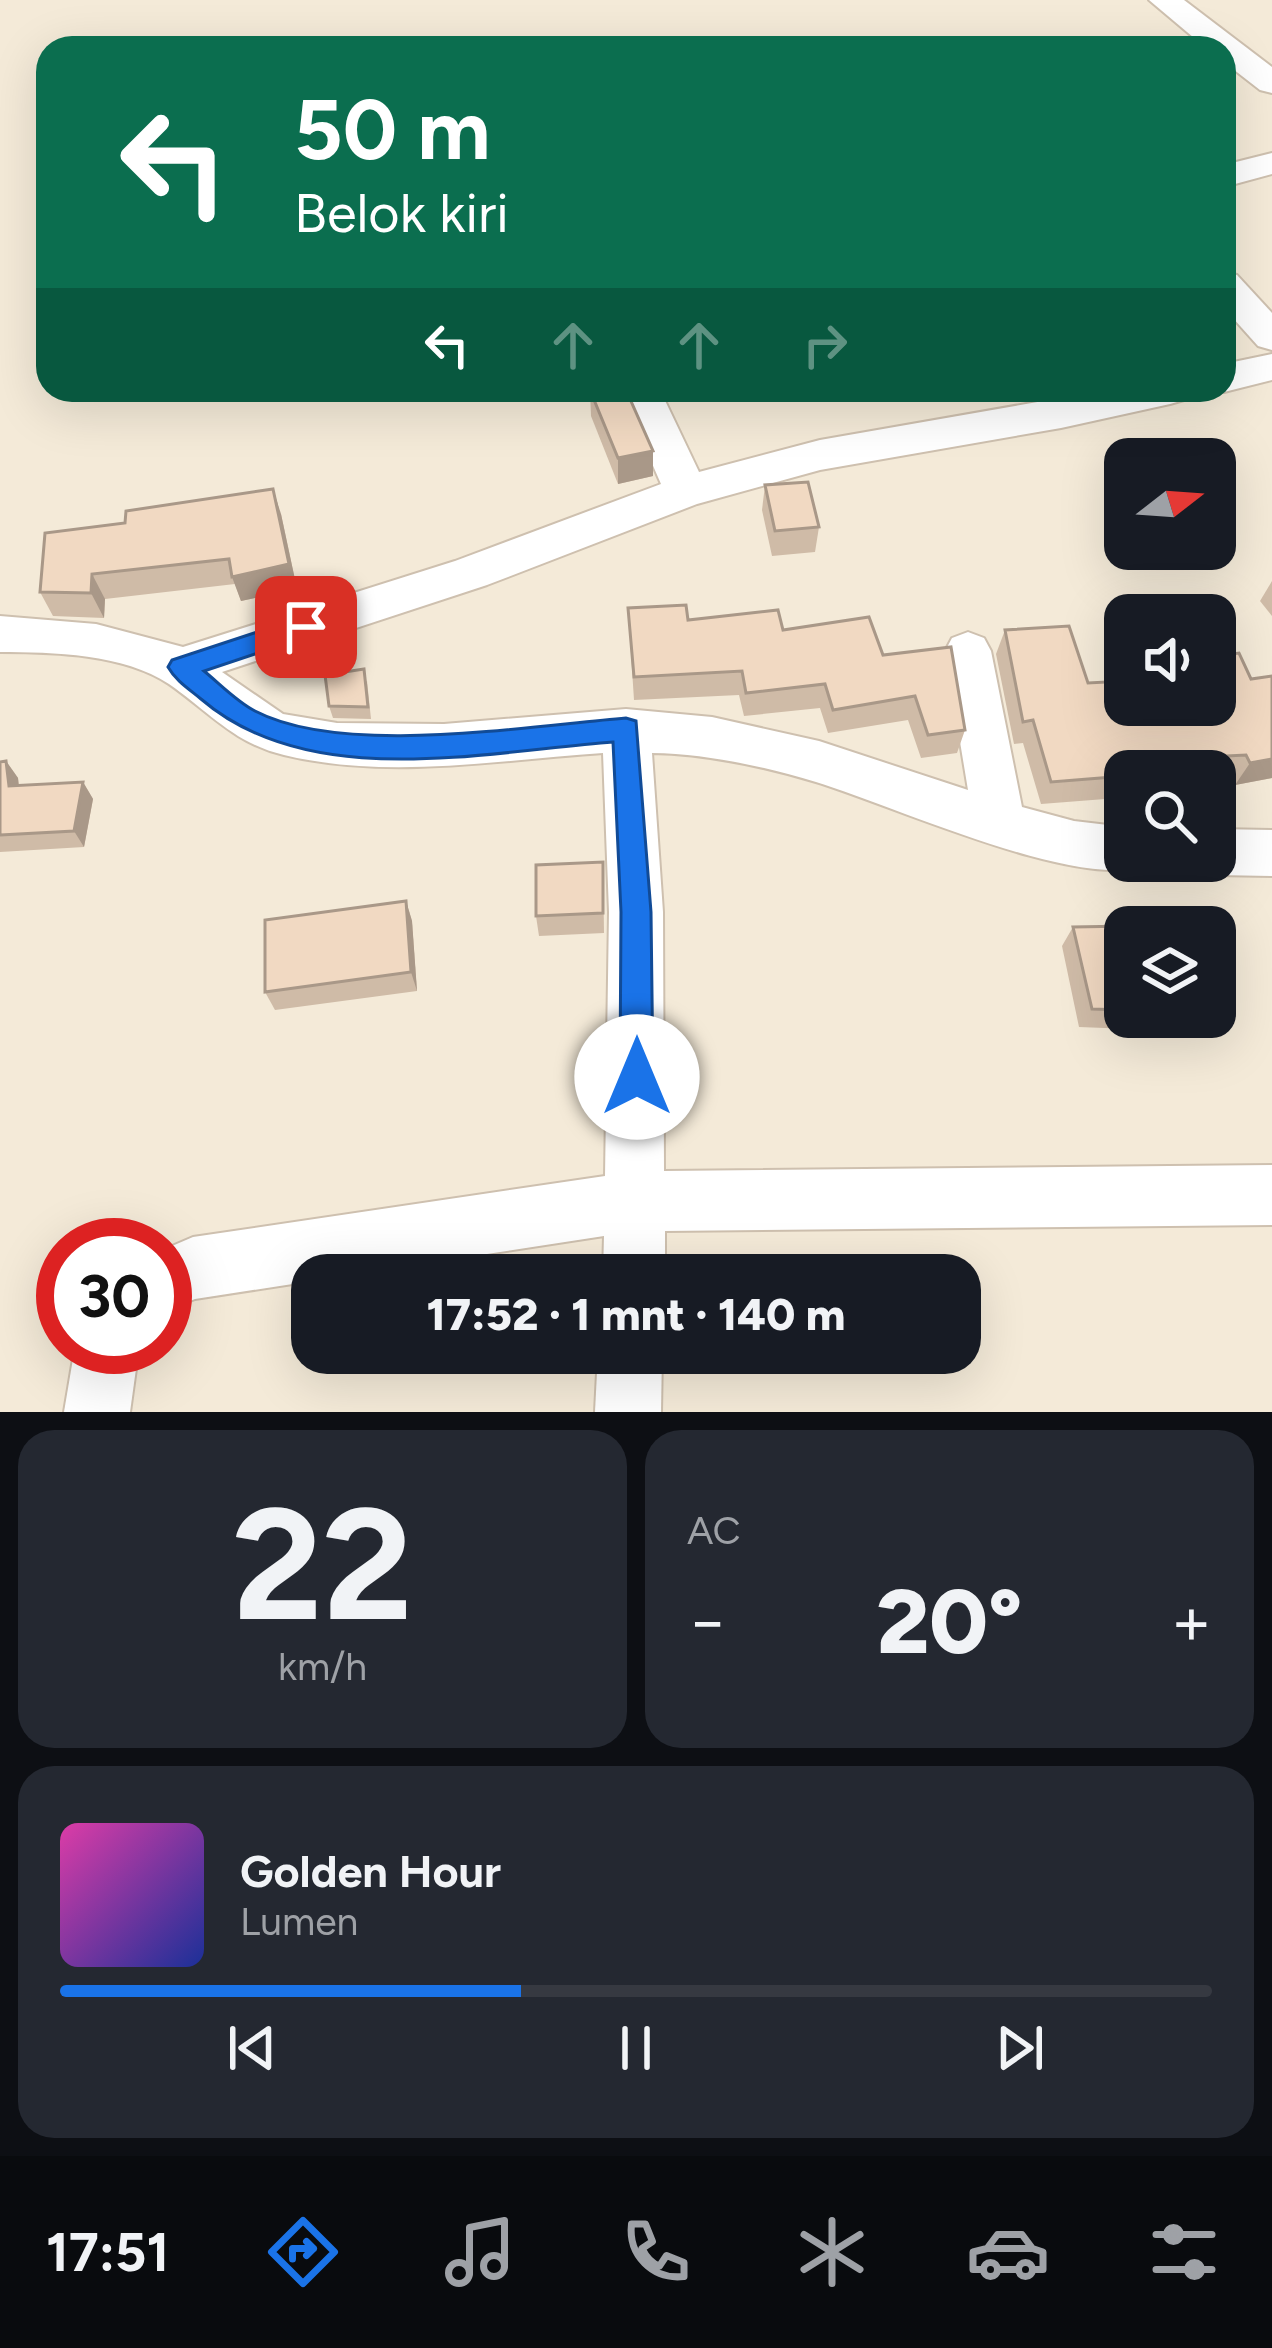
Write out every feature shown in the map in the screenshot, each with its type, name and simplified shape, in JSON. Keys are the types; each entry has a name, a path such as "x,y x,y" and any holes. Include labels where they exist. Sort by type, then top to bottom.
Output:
{"street":[{"path":"1172,6 1224,0"},
{"path":"1172,6 1211,36"},
{"path":"1236,55 1272,83"},
{"path":"1236,173 1272,163"},
{"path":"1236,297 1272,337"},
{"path":"1236,375 1272,367"},
{"path":"645,402 686,491"},
{"path":"182,667 471,573 686,491 820,455 1115,402"},
{"path":"0,634 77,637 182,667 242,718 280,734 340,743 416,746 626,729 714,738 780,752 1063,844 1104,848"},
{"path":"968,651 999,821"},
{"path":"626,729 636,912 635,1254"},
{"path":"1236,852 1272,853"},
{"path":"192,1268 385,1235 637,1201 1272,1196"},
{"path":"98,1412 103,1374"},
{"path":"628,1412 629,1374"}],"shaded area":[{"path":"0,0 1272,0 1272,1412 0,1412"}],"building":[{"path":"595,402 631,402 653,451 618,458"},
{"path":"808,482 819,527 775,531 765,485"},
{"path":"273,489 289,564 232,577 229,559 92,574 91,593 40,592 45,533 125,523 126,511"},
{"path":"686,605 688,620 778,610 783,630 869,617 883,655 951,647 965,730 928,735 915,696 833,710 825,684 746,693 742,671 634,677 628,608"},
{"path":"1069,626 1088,683 1104,682 1104,726 1236,726 1239,653 1251,679 1272,676 1272,759 1250,763 1246,755 1236,755 1236,750 1104,750 1104,778 1051,782 1033,720 1023,722 1005,630"},
{"path":"364,669 368,707 329,706 325,675"},
{"path":"6,761 9,786 83,782 74,831 0,835 0,762"},
{"path":"603,862 603,913 536,916 536,865"},
{"path":"406,901 411,972 265,992 265,920"},
{"path":"1104,926 1104,1009 1092,1009 1073,927"}],"route":[{"path":"306,627 182,667 242,718 280,734 340,743 416,746 626,729 636,912 637,1077"}]}
